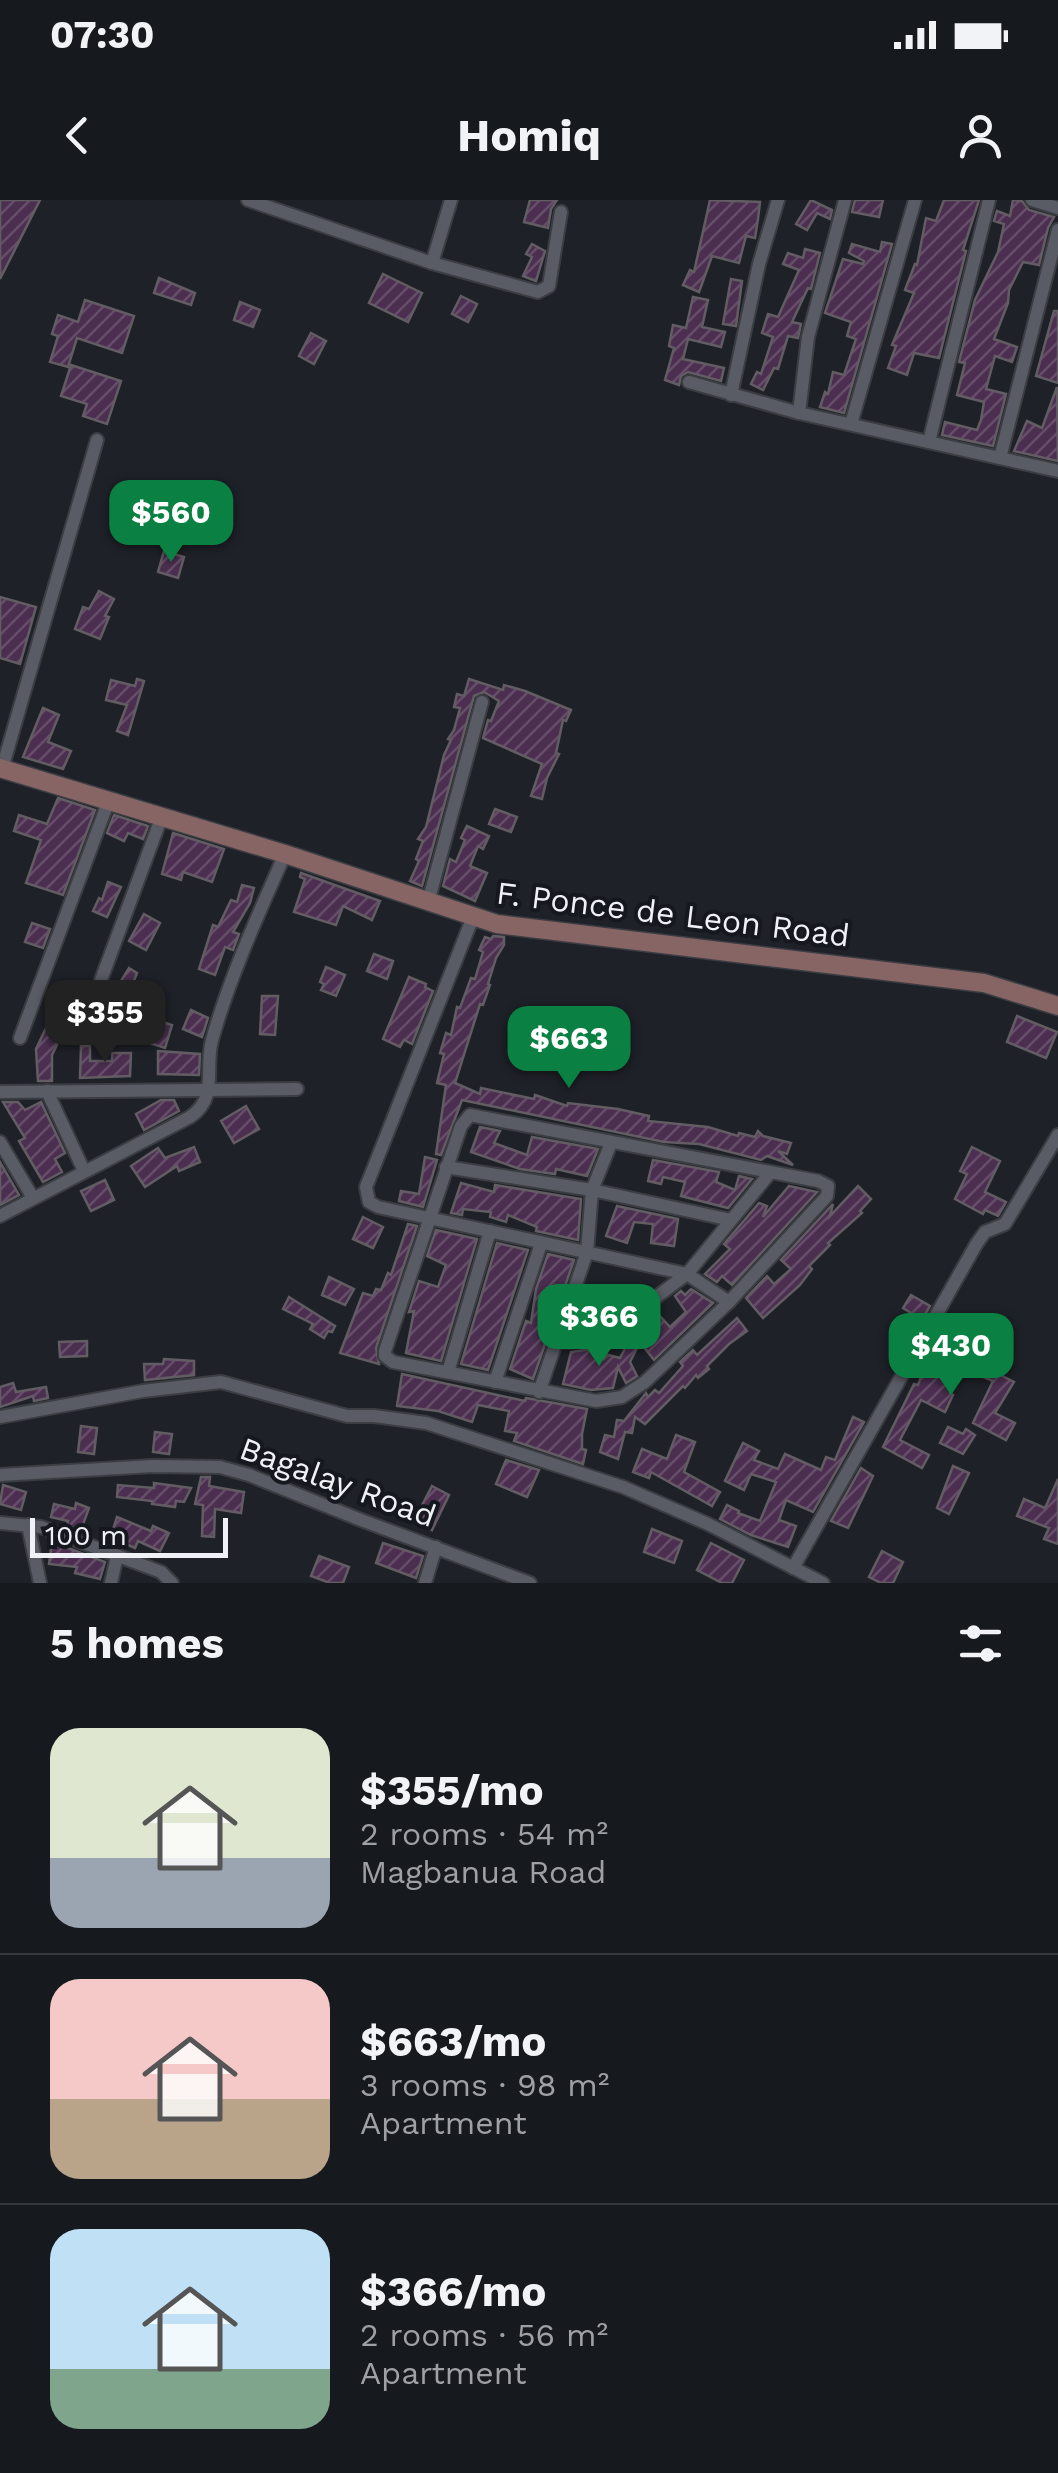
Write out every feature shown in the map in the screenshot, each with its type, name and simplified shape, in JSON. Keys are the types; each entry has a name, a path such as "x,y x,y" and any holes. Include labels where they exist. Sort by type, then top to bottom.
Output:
{"street":[{"path":"248,200 432,263 542,292 548,286 561,212"},
{"path":"432,263 450,200"},
{"path":"731,395 778,200"},
{"path":"799,413 808,338 845,200"},
{"path":"850,424 915,200"},
{"path":"929,442 989,200"},
{"path":"1032,200 1058,208"},
{"path":"1000,458 1058,230"},
{"path":"689,382 799,413 1058,471"},
{"path":"1,768 97,440"},
{"path":"428,899 482,702"},
{"name":"F. Ponce de Leon Road","path":"1,768 519,929 984,984 1058,1006"},
{"path":"20,1038 109,800"},
{"path":"102,980 162,816"},
{"path":"0,1216 201,1109 210,1091 211,1044 245,944 285,854"},
{"path":"473,917 366,1187 368,1202 688,1274 729,1302"},
{"path":"0,1092 297,1089"},
{"path":"46,1091 84,1172"},
{"path":"470,1116 825,1182 827,1196 729,1302 645,1382 622,1397 596,1401 393,1362 385,1356 446,1167 460,1126 470,1116"},
{"path":"794,1568 977,1243 985,1232 1005,1224 1058,1134"},
{"path":"0,1142 33,1198"},
{"path":"540,1392 587,1252 592,1190 611,1144"},
{"path":"446,1167 592,1190 731,1220"},
{"path":"557,1342 584,1341 608,1333 688,1274 770,1173"},
{"path":"448,1372 490,1231"},
{"path":"495,1382 541,1244"},
{"path":"0,1417 143,1391 221,1382 348,1416 393,1417 426,1423 560,1464 708,1524 823,1583"},
{"name":"Bagalay Road","path":"0,1475 153,1466 220,1468 249,1474 530,1583"},
{"path":"0,1523 28,1525 117,1556 161,1572 172,1583"},
{"path":"28,1525 40,1583"},
{"path":"425,1583 436,1547"},
{"path":"111,1583 117,1556"}],"building":[{"path":"0,200 40,200 0,279"},
{"path":"530,200 557,200 548,228 524,222"},
{"path":"710,200 760,202 755,238 746,236 739,263 712,256 699,292 683,285 690,270 694,272"},
{"path":"811,200 832,210 830,219 817,213 807,230 796,224"},
{"path":"855,200 883,200 879,217 852,212"},
{"path":"944,200 979,200 963,250 966,251 939,358 914,353 907,375 888,368 896,346 892,345 914,293 905,290 917,265 926,218 936,221"},
{"path":"1013,200 1022,201 1029,210 1054,217 1039,265 1023,262 1009,290 994,339 1017,347 1012,362 995,356 986,389 1006,394 993,446 942,435 945,422 977,430 981,420 984,402 957,395 965,363 959,362 975,300 998,252 1004,224 994,221 997,211 1010,216"},
{"path":"882,242 892,244 844,413 820,407 833,372 844,375 856,339 847,336 851,322 825,313 843,259 863,264 849,253 852,244 880,252"},
{"path":"532,244 545,251 536,281 523,276 532,257 526,254"},
{"path":"805,249 820,253 811,289 808,288 792,322 801,324 798,338 788,336 778,369 774,368 763,390 751,384 757,372 761,374 773,337 762,333 768,314 778,317 799,270 783,264 788,253 803,258"},
{"path":"383,274 422,293 408,322 369,303"},
{"path":"159,278 195,293 191,305 154,293"},
{"path":"731,279 742,281 736,326 723,324"},
{"path":"461,296 477,304 468,322 452,314"},
{"path":"693,297 708,300 702,327 725,332 721,347 688,339 683,359 724,368 721,381 688,372 681,376 679,385 665,380 674,348 669,346 673,325 686,328"},
{"path":"85,300 134,316 122,353 77,338 68,367 50,362 58,336 52,334 58,315 78,322"},
{"path":"240,302 260,310 253,327 234,320"},
{"path":"1054,311 1058,311 1058,383 1036,376"},
{"path":"311,333 326,341 314,364 299,356"},
{"path":"71,365 121,381 107,424 83,416 87,404 61,396"},
{"path":"1057,387 1058,461 1014,451 1027,421 1042,428"},
{"path":"128,493 148,500 141,520 121,512"},
{"path":"164,551 184,557 178,578 158,572"},
{"path":"99,591 114,599 100,639 75,629 83,607 89,609"},
{"path":"0,597 36,607 20,664 0,658"},
{"path":"137,679 144,681 128,735 117,731 127,705 106,700 111,680 135,686"},
{"path":"469,679 503,690 504,685 525,691 571,710 563,720 556,753 559,754 542,799 531,796 542,764 483,738 499,701 484,692 474,696 422,886 410,881 423,841 418,839 426,827 451,740 448,739 460,708 454,707 457,694 464,696"},
{"path":"43,708 59,715 48,742 71,751 63,769 23,757"},
{"path":"58,798 95,810 63,895 26,883 41,840 14,831 19,815 47,824"},
{"path":"495,809 517,817 511,832 489,824"},
{"path":"114,815 148,826 143,839 128,833 124,841 107,833"},
{"path":"467,826 489,836 483,849 478,846 470,866 487,873 475,901 443,886 450,859 456,862"},
{"path":"173,833 224,849 212,882 183,872 181,880 162,874"},
{"path":"301,873 380,901 372,920 343,906 336,925 294,912 305,879 300,877"},
{"path":"108,882 121,887 107,917 93,911"},
{"path":"242,885 254,888 233,932 239,934 233,950 225,947 215,975 199,969 213,925 218,927 231,900 237,902"},
{"path":"144,914 160,923 146,950 129,941"},
{"path":"32,923 50,929 43,948 25,942"},
{"path":"485,937 504,937 504,945 496,958 455,1083 480,1094 481,1088 534,1099 535,1095 567,1106 568,1103 618,1109 649,1116 648,1121 708,1127 738,1136 739,1133 755,1137 758,1131 791,1143 787,1154 778,1151 793,1165 767,1156 761,1160 699,1144 664,1142 462,1100 441,1155 436,1154 446,1085 437,1083 444,1054 440,1053 446,1033 451,1035 457,1007 460,1008 471,978 475,979 483,952 479,950"},
{"path":"374,954 393,961 387,979 367,971"},
{"path":"326,967 345,975 336,996 321,990"},
{"path":"129,968 137,973 132,986 144,990 135,1012 119,1002 129,985 121,981"},
{"path":"409,977 433,991 412,1044 404,1040 400,1047 383,1039"},
{"path":"62,994 78,1002 52,1055 52,1081 38,1081 36,1049"},
{"path":"262,996 278,996 275,1035 260,1034"},
{"path":"191,1010 208,1018 202,1037 183,1029"},
{"path":"139,1014 172,1025 165,1048 131,1037"},
{"path":"1017,1016 1057,1032 1046,1058 1007,1042"},
{"path":"81,1046 90,1046 90,1061 112,1061 112,1053 131,1053 130,1076 80,1078"},
{"path":"158,1051 200,1054 199,1075 158,1074"},
{"path":"161,1100 174,1100 179,1111 144,1130 136,1114"},
{"path":"3,1102 18,1102 25,1110 41,1102 65,1153 55,1159 62,1172 43,1182 19,1141 25,1138"},
{"path":"246,1106 259,1129 234,1143 221,1121"},
{"path":"480,1127 500,1131 494,1143 527,1155 532,1137 598,1149 587,1176 556,1169 555,1174 520,1169 471,1152"},
{"path":"194,1147 200,1162 179,1171 177,1166 145,1187 131,1166 158,1148 165,1158"},
{"path":"972,1147 1000,1161 985,1192 1006,1202 998,1216 985,1210 983,1214 955,1199 967,1174 960,1171"},
{"path":"425,1157 437,1160 423,1207 399,1201 401,1191 419,1194"},
{"path":"653,1160 719,1172 716,1182 735,1190 739,1176 752,1179 728,1208 681,1196 685,1182 663,1177 661,1184 648,1181"},
{"path":"0,1162 19,1195 0,1205"},
{"path":"105,1180 114,1200 91,1211 81,1191"},
{"path":"461,1183 494,1192 495,1185 581,1199 578,1240 536,1231 537,1227 508,1215 506,1222 490,1217 491,1212 463,1209 462,1215 451,1213"},
{"path":"789,1186 817,1192 732,1285 722,1276 717,1282 705,1274 730,1249 724,1244 759,1203 767,1206 763,1217"},
{"path":"858,1186 871,1199 862,1213 828,1243 809,1266 812,1269 800,1285 763,1318 746,1298 767,1276 774,1284 791,1269 781,1260 833,1204 830,1216"},
{"path":"617,1206 678,1219 674,1246 651,1243 653,1224 634,1222 627,1243 606,1236"},
{"path":"363,1217 383,1227 373,1248 353,1239"},
{"path":"408,1224 417,1226 376,1348 379,1364 340,1353 363,1293 373,1296 376,1289 381,1290 388,1273 391,1275"},
{"path":"436,1230 477,1239 441,1361 406,1353 414,1311 409,1312 419,1281 438,1287 446,1265 427,1256"},
{"path":"497,1243 528,1250 488,1370 461,1364"},
{"path":"548,1254 574,1260 533,1379 510,1369 526,1321 531,1323 536,1289"},
{"path":"329,1277 354,1289 345,1305 322,1295"},
{"path":"691,1289 713,1303 654,1360 643,1346 655,1336 645,1325 657,1313 670,1327 686,1312 675,1296 681,1291 685,1295"},
{"path":"911,1295 930,1306 910,1340 899,1334 911,1313 903,1308"},
{"path":"289,1297 335,1326 332,1332 328,1331 324,1338 310,1329 313,1324 283,1309"},
{"path":"737,1318 747,1331 645,1424 635,1417 632,1433 625,1432 618,1459 600,1452 605,1435 614,1437 617,1420 624,1421 646,1393 648,1397 655,1390 659,1393 683,1366 680,1362 693,1350 697,1355"},
{"path":"87,1341 87,1356 60,1357 59,1342"},
{"path":"629,1341 638,1346 630,1362 637,1376 626,1383 618,1367 613,1388 591,1390 563,1384 571,1352 591,1349 606,1354 603,1360 608,1355 620,1358"},
{"path":"957,1344 993,1359 989,1369 1014,1382 995,1413 1015,1423 1006,1440 973,1423 993,1381 965,1369 950,1393 953,1395 945,1412 921,1400 900,1440 929,1455 922,1468 883,1447 914,1384 918,1385 931,1352 951,1360"},
{"path":"164,1359 194,1361 194,1375 145,1380 144,1364 163,1364"},
{"path":"402,1374 525,1401 526,1398 587,1409 582,1434 582,1449 586,1450 583,1464 514,1441 517,1433 505,1431 509,1411 478,1405 472,1422 438,1411 397,1406"},
{"path":"13,1383 16,1392 46,1387 48,1398 34,1401 33,1396 0,1407 0,1387"},
{"path":"853,1417 864,1422 813,1512 786,1500 779,1520 796,1526 788,1547 720,1519 727,1505 760,1521 776,1482 751,1474 744,1490 725,1481 743,1443 759,1451 754,1460 778,1469 785,1454 821,1470 826,1457 835,1460"},
{"path":"81,1426 97,1428 94,1454 78,1452"},
{"path":"948,1427 963,1434 966,1429 975,1435 963,1454 940,1443"},
{"path":"155,1432 172,1434 169,1454 153,1452"},
{"path":"676,1435 695,1442 684,1472 720,1492 712,1506 651,1472 649,1478 633,1472 642,1449 667,1459"},
{"path":"506,1460 539,1470 527,1497 496,1484"},
{"path":"953,1466 969,1473 949,1514 937,1508"},
{"path":"861,1468 873,1476 848,1528 831,1521"},
{"path":"201,1477 210,1477 209,1486 244,1492 241,1513 215,1509 214,1537 202,1536 203,1505 195,1504"},
{"path":"1058,1479 1058,1544 1044,1539 1049,1528 1017,1516 1024,1499 1045,1508"},
{"path":"154,1483 191,1488 184,1502 176,1501 175,1507 117,1497 118,1485 154,1488"},
{"path":"3,1485 26,1492 21,1510 0,1504"},
{"path":"432,1486 449,1495 432,1530 414,1521"},
{"path":"76,1503 89,1508 81,1530 67,1526 68,1521 51,1517 54,1504 75,1509"},
{"path":"117,1517 151,1531 153,1526 169,1533 160,1551 138,1541 135,1548 119,1541 118,1545 109,1542"},
{"path":"652,1529 682,1541 674,1563 644,1552"},
{"path":"52,1542 105,1562 100,1579 75,1573 77,1567 49,1564"},
{"path":"383,1543 423,1556 416,1578 376,1563"},
{"path":"711,1543 744,1560 732,1583 722,1583 697,1570"},
{"path":"882,1551 903,1562 893,1583 869,1577"},
{"path":"319,1556 349,1567 343,1583 311,1576"}]}
